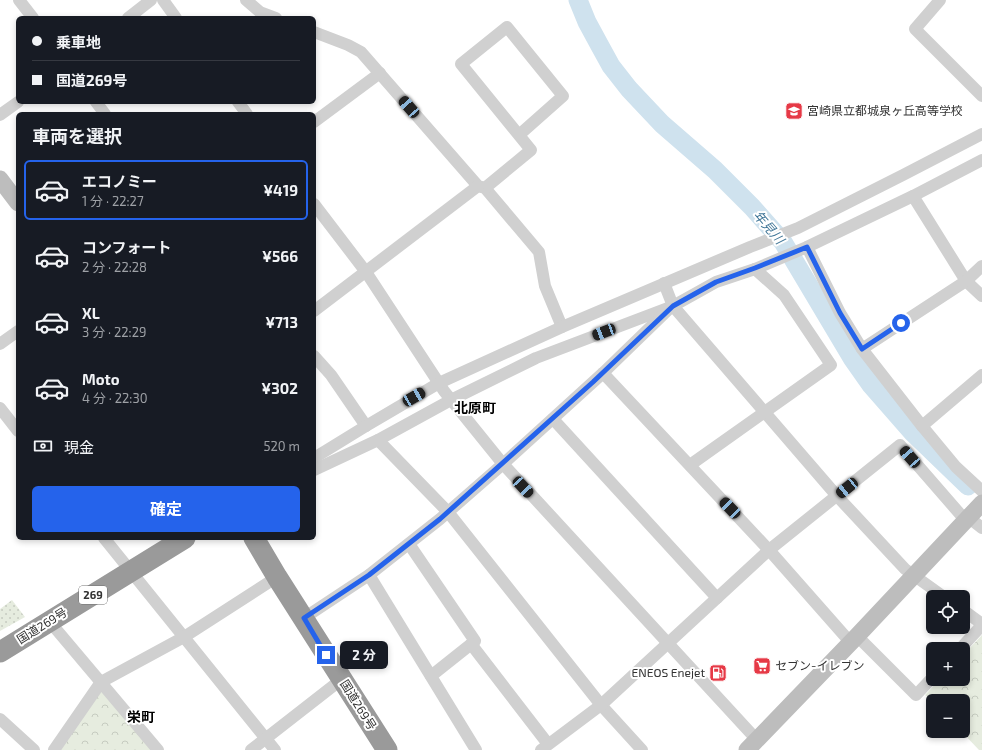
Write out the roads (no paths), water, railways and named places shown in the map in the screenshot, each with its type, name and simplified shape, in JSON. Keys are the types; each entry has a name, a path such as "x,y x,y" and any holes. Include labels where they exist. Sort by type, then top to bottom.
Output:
{"highway":[{"name":"国道269号","path":"0,652 183,540"},
{"name":"国道269号","path":"255,540 387,750"}],"street":[{"path":"19,0 31,16"},
{"path":"131,16 151,0"},
{"path":"163,0 175,16"},
{"path":"246,0 260,12 271,16"},
{"path":"940,0 915,29 982,96"},
{"path":"316,310 531,150 519,136 461,64 507,27 563,96 519,136"},
{"path":"316,33 348,45 361,52 538,252 545,286 562,326"},
{"path":"316,121 380,73"},
{"path":"0,115 16,103"},
{"path":"316,457 439,383 562,326 798,228 982,134"},
{"path":"316,469 378,440 451,400 536,358 673,306 716,282 757,268 807,247 913,196 982,160"},
{"path":"0,179 16,200"},
{"path":"913,196 966,281 982,296"},
{"path":"316,207 366,272 451,400 503,464 668,643 752,745 854,640 982,503"},
{"path":"807,247 840,313 862,349 956,467 982,491"},
{"path":"862,349 966,281 982,266"},
{"path":"690,465 831,365 784,295 757,268"},
{"path":"664,283 673,306 837,496 906,569 934,590"},
{"path":"304,618 369,575 448,512 553,419 673,306"},
{"path":"0,344 16,332"},
{"path":"316,358 331,375 366,426"},
{"path":"603,373 854,640 916,695 926,684"},
{"path":"922,426 982,375"},
{"path":"0,408 16,428"},
{"path":"553,419 717,598"},
{"path":"378,440 448,512 601,705 642,750"},
{"path":"471,644 544,747 601,705 769,550 900,445 960,514 982,528"},
{"path":"106,540 275,750"},
{"path":"409,544 475,641 431,676"},
{"path":"369,575 476,750"},
{"path":"54,750 101,682 184,636 277,577"},
{"path":"966,642 982,625 970,616"},
{"path":"50,622 158,750"},
{"path":"251,750 342,679"},
{"path":"0,719 34,750"}],"waterway":[{"name":"年見川","path":"578,0 587,22 611,66 629,89 662,124 715,170 752,207 783,242 852,358 871,385 913,433 968,486"}],"place":[{"name":"宮崎県立都城泉ヶ丘高等学校","path":"794,111"},
{"name":"セブン-イレブン","path":"762,666"},
{"name":"ENEOS Enejet","path":"718,673"}],"district":[{"name":"北原町","path":"475,408"},
{"name":"栄町","path":"141,717"}]}
